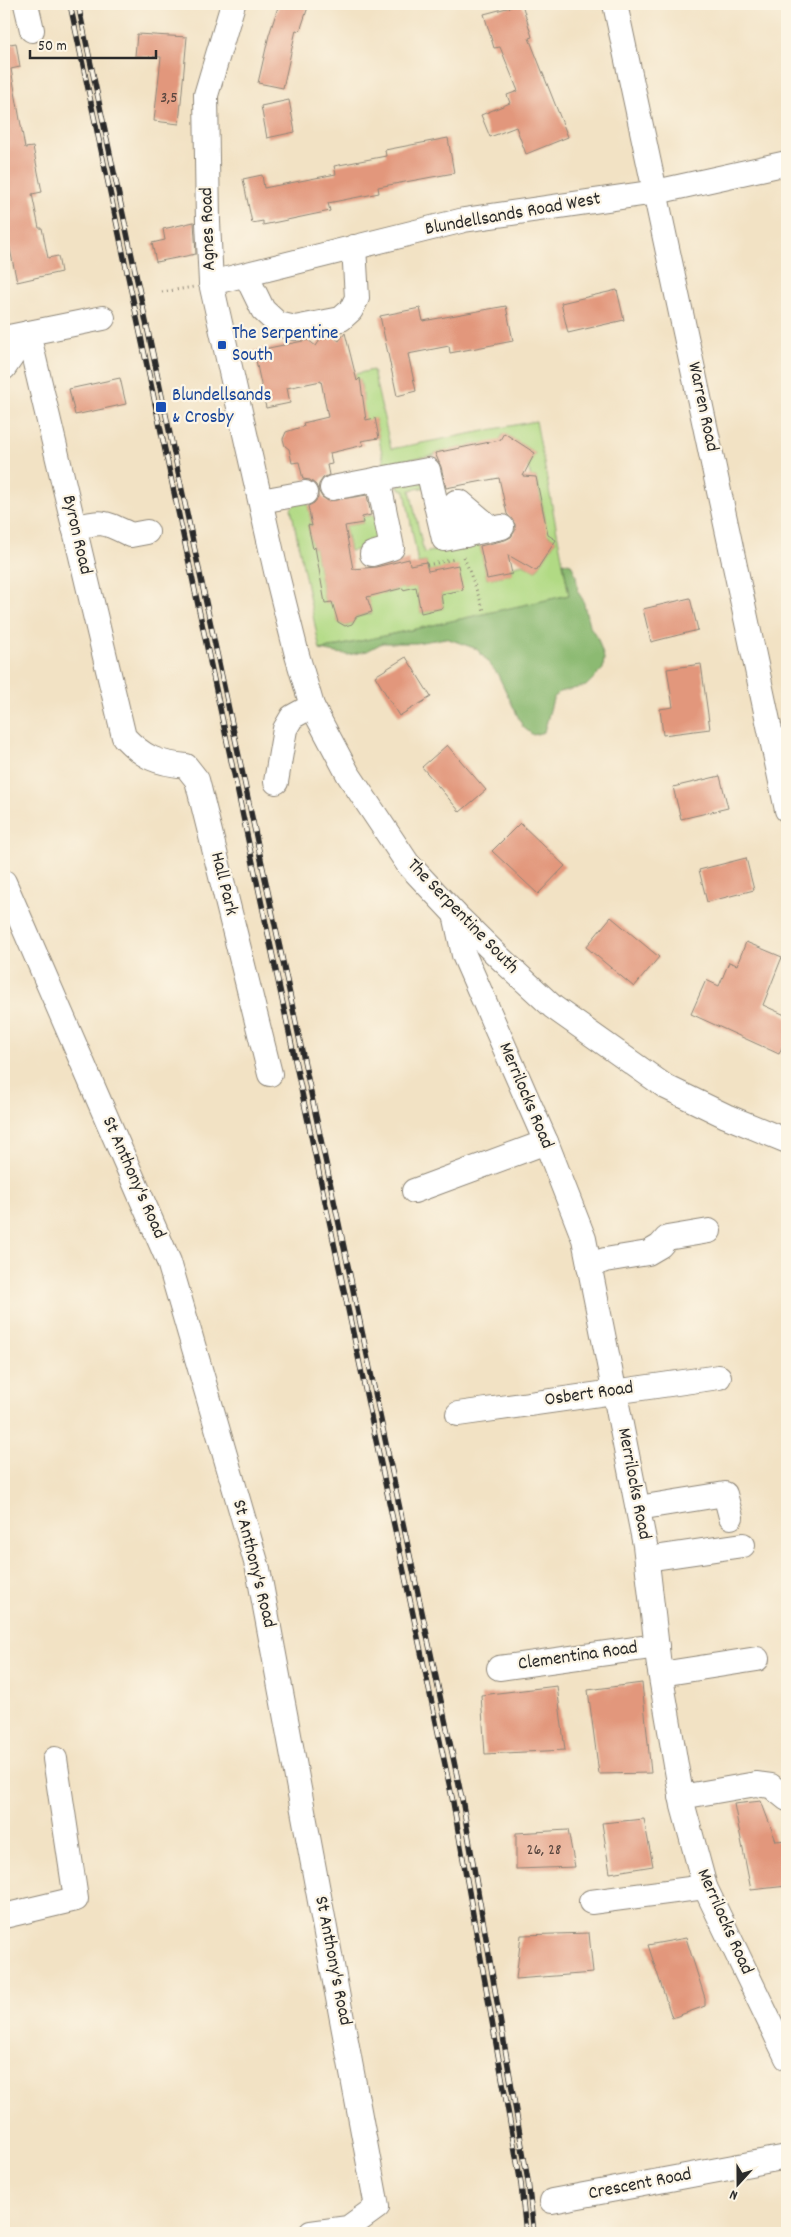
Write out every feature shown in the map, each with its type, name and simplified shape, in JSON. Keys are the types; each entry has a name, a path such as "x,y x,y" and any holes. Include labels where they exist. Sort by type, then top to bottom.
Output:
{"street":[{"path":"26,4 32,30"},
{"name":"Agnes Road","path":"232,4 206,95 208,222 212,283 251,454"},
{"name":"Warren Road","path":"616,4 787,810"},
{"name":"Blundellsands Road West","path":"212,283 464,220 656,192 787,163"},
{"path":"246,274 263,310 278,324 295,328 341,319 351,310 357,298 354,247"},
{"path":"4,338 103,318"},
{"path":"4,368 28,332"},
{"name":"Byron Road","path":"28,332 124,736"},
{"name":"The Serpentine South","path":"251,454 296,655 312,706 348,774 408,864 455,914 553,1007 666,1087 726,1116 787,1141"},
{"path":"332,488 428,470 444,539 465,546 497,528 460,502 456,502 465,546"},
{"path":"372,554 392,548 378,479"},
{"path":"261,501 305,493"},
{"path":"74,528 102,523 112,524 131,535 147,532"},
{"path":"276,782 285,729 292,717 312,706"},
{"name":"Hall Park","path":"124,736 139,752 162,764 186,766 197,780 270,1074"},
{"name":"St Anthony's Road","path":"4,882 169,1262 258,1569 377,2207 364,2225 311,2233"},
{"name":"Merrilocks Road","path":"455,914 464,956 546,1142 584,1240 647,1559 657,1646 681,1797 705,1887 787,2058"},
{"path":"414,1191 546,1142"},
{"path":"589,1266 605,1260 648,1253 660,1246 667,1238 709,1231"},
{"name":"Osbert Road","path":"458,1414 719,1377"},
{"path":"638,1508 725,1494 732,1517"},
{"path":"647,1559 743,1545"},
{"name":"Clementina Road","path":"500,1668 657,1646"},
{"path":"661,1674 757,1659"},
{"path":"4,1916 76,1899 55,1759"},
{"path":"681,1797 756,1784 772,1786 787,1799"},
{"path":"592,1902 705,1887"},
{"name":"Crescent Road","path":"552,2201 787,2157"}],"path":[{"path":"162,292 212,283"},
{"path":"465,546 485,613"}],"green space":[{"path":"373,370 391,449 536,421 569,595 320,650 291,508 297,502 307,500 312,526 308,525 313,549 315,547 325,603 339,601 336,613 338,622 345,626 352,624 356,617 372,613 366,594 383,590 383,594 404,587 404,590 416,585 421,613 443,608 441,594 458,566 428,571 426,562 418,563 405,491 397,487 411,480 432,486 410,490 424,553 479,541 487,579 512,574 511,567 523,564 536,571 556,540 544,532 545,519 536,477 531,477 528,466 535,453 504,433 497,444 485,447 484,443 435,453 435,455 384,463 375,419 363,421 363,394 359,395 362,391 360,379 357,381 355,374"},
{"path":"374,515 377,540 373,547 350,551 345,526 363,523 362,517"},
{"path":"563,562 571,564 576,575 578,592 583,600 589,625 598,639 604,658 603,669 586,686 559,692 553,699 544,732 533,735 523,727 497,673 477,649 446,638 416,643 382,643 367,651 348,655 320,650 569,595"}],"building":[{"path":"279,4 309,4 300,31 296,30 283,88 258,83 269,35"},
{"path":"522,4 532,37 529,38 568,137 526,154 516,127 490,137 481,115 510,103 507,95 518,91 500,47 494,48 484,14"},
{"path":"137,34 187,37 179,124 154,121 161,57 135,56"},
{"path":"16,43 20,67 11,69 25,148 33,147 42,192 32,194 48,258 58,256 61,272 17,282 4,221 4,217 7,216 4,201 4,45"},
{"path":"289,100 295,132 267,138 261,106"},
{"path":"448,138 454,173 378,187 379,193 328,203 330,211 263,225 263,221 252,223 243,179 262,175 264,188 336,174 334,166 386,156 385,150"},
{"path":"194,222 196,254 156,262 152,243 165,240 163,229"},
{"path":"617,290 624,320 568,333 561,303"},
{"path":"506,306 513,341 450,353 449,346 408,354 416,391 397,396 380,316 420,308 423,321"},
{"path":"345,333 357,381 360,378 366,420 375,418 379,438 361,441 364,445 330,453 332,464 327,465 329,475 323,478 318,490 316,485 310,480 303,479 299,462 292,463 289,449 285,446 283,439 286,432 304,426 303,423 328,417 321,381 287,388 290,403 266,408 254,351 308,340 316,346 322,337 331,335 339,341"},
{"path":"120,378 126,404 75,415 69,389"},
{"path":"504,433 535,453 523,476 536,477 548,535 556,540 536,571 508,555 512,574 487,579 480,546 505,540 511,537 515,531 515,524 507,514 499,478 446,488 441,467 435,453 500,440"},
{"path":"318,490 322,497 328,501 367,495 371,515 362,517 363,523 345,526 353,569 376,567 409,559 410,565 426,562 428,571 458,565 463,590 441,594 443,608 421,613 416,587 403,590 403,588 367,597 372,612 356,617 352,624 345,626 338,622 332,602 325,603 315,547 313,549 308,525 312,526 308,506 318,498"},
{"path":"690,598 698,630 651,642 643,609"},
{"path":"406,657 431,697 399,716 375,676"},
{"path":"701,664 710,729 663,735 660,709 673,707 667,669"},
{"path":"447,745 486,790 460,812 422,767"},
{"path":"720,776 728,808 681,819 673,787"},
{"path":"520,823 565,866 538,894 492,851"},
{"path":"746,858 754,890 707,902 699,870"},
{"path":"611,917 659,957 634,987 586,947"},
{"path":"746,942 782,957 763,1005 787,1016 787,1036 779,1054 691,1014 706,980 719,986 729,962 737,965"},
{"path":"642,1683 651,1773 599,1774 588,1690"},
{"path":"557,1686 565,1750 485,1754 481,1695"},
{"path":"761,1801 776,1841 787,1840 787,1886 751,1890 734,1804"},
{"path":"644,1819 653,1866 610,1873 602,1823"},
{"path":"568,1830 575,1867 516,1869 516,1833"},
{"path":"589,1933 593,1973 516,1979 521,1935"},
{"path":"686,1938 705,1998 705,2006 672,2018 648,1945"}],"railway":[{"path":"70,4 453,1802 521,2184 526,2233"},
{"path":"78,4 462,1799 528,2181 534,2233"}],"place":[{"name":"The Serpentine South","path":"222,345"},
{"name":"Blundellsands & Crosby","path":"161,407"}]}
